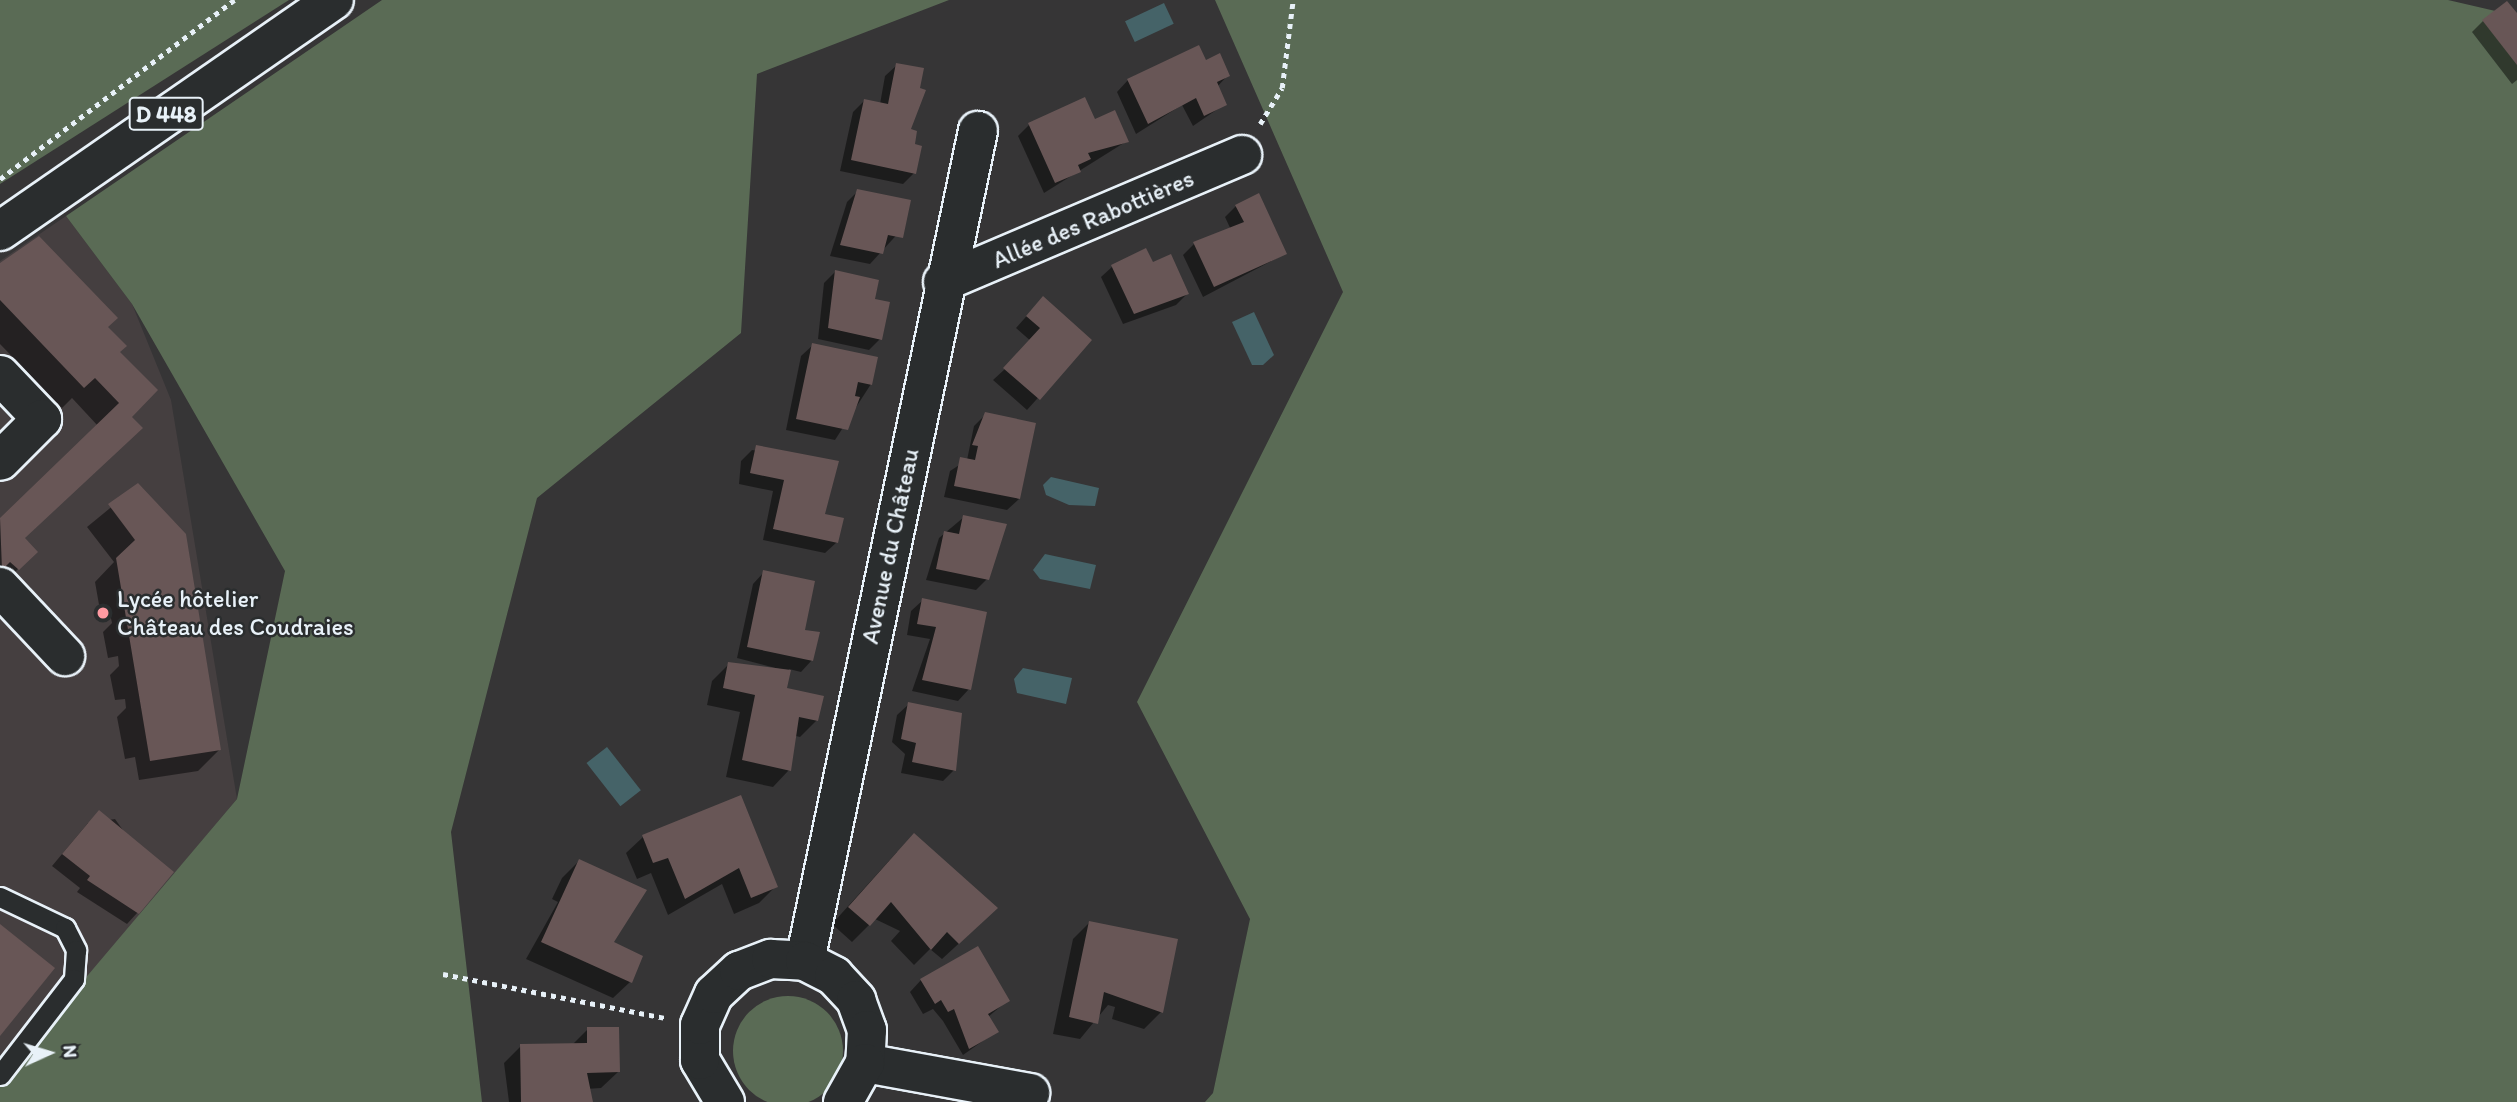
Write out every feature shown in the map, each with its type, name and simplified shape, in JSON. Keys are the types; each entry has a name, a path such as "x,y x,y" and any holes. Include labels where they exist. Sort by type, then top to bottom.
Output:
{"street":[{"name":"D 448","path":"0,231 334,0"},
{"name":"Avenue du Château","path":"805,961 943,282 978,131"},
{"name":"Allée des Rabottières","path":"943,282 1242,155"},
{"path":"0,374 42,419 0,461"},
{"path":"0,587 65,656"},
{"path":"724,1102 700,1060 700,1026 714,994 738,971 771,959 805,961 834,976 856,1000 867,1030 865,1063 843,1102"},
{"path":"865,1063 1030,1093"}],"lane":[{"path":"0,897 65,928 76,950 74,979 0,1075"}],"path":[{"path":"0,179 234,0"},
{"path":"1242,155 1282,88 1293,0"},
{"path":"443,974 700,1026"}],"shaded area":[{"name":"Lycée hôtelier Château des Coudraies","path":"66,216 132,304 171,400 237,799 121,937 0,1102 0,261"}],"green space":[{"path":"0,0 289,0 0,184"},
{"path":"382,0 949,0 757,74 741,333 537,498 451,832 482,1102 0,1102 0,1079 237,799 285,571 132,304 66,216"},
{"path":"1215,0 2448,0 2517,16 2517,1102 1205,1102 1213,1093 1250,919 1137,702 1343,292"},
{"path":"788,996 809,1000 827,1012 839,1030 843,1051 839,1072 827,1090 809,1102 788,1106 767,1102 749,1090 737,1072 733,1051 737,1030 749,1012 767,1000"}],"water":[{"path":"1164,3 1174,24 1135,42 1125,21"},
{"path":"1254,312 1274,355 1263,365 1252,365 1232,322"},
{"path":"1051,477 1099,488 1095,506 1069,505 1046,495 1043,485"},
{"path":"1045,554 1096,565 1090,589 1040,579 1033,570"},
{"path":"1023,668 1072,678 1066,704 1017,693 1014,679"},
{"path":"607,747 641,790 620,806 587,763"}],"building":[{"path":"2507,1 2517,13 2517,65 2482,20"},
{"path":"1199,45 1206,60 1220,53 1230,76 1217,82 1227,105 1204,116 1196,98 1148,124 1127,79"},
{"path":"896,63 924,68 920,88 926,90 911,129 917,131 915,144 922,146 916,174 851,160 864,99 888,104"},
{"path":"1085,97 1095,119 1115,110 1129,142 1088,153 1091,159 1078,165 1081,172 1055,183 1028,123"},
{"path":"857,189 911,200 903,238 888,235 883,254 840,245"},
{"path":"1259,193 1287,254 1214,287 1193,242 1244,222 1235,205"},
{"path":"39,236 118,318 108,327 127,346 120,352 158,390 132,417 143,428 25,538 38,552 19,570 10,562 2,570 0,518 119,403 95,378 84,388 0,300 0,263"},
{"path":"1146,248 1153,262 1171,254 1189,294 1134,314 1111,265"},
{"path":"835,270 879,280 875,299 890,302 882,340 828,328"},
{"path":"1043,296 1092,340 1040,400 1003,368 1040,328 1026,316"},
{"path":"812,343 878,357 872,385 858,382 855,396 860,397 848,430 796,419"},
{"path":"985,412 1036,423 1020,499 954,486 960,457 975,460 978,446 972,445"},
{"path":"756,445 839,461 825,514 844,518 838,543 773,529 784,480 750,473"},
{"path":"138,483 186,534 221,750 150,761 116,558 135,540 108,504"},
{"path":"963,515 1007,524 989,580 936,569 944,531 959,534"},
{"path":"763,570 815,581 805,630 820,632 813,661 747,647"},
{"path":"922,598 987,612 971,690 922,680 936,627 917,624"},
{"path":"728,662 791,670 787,688 824,696 818,721 799,717 791,771 742,760 755,695 723,688"},
{"path":"908,702 962,713 956,771 912,762 916,743 901,739"},
{"path":"741,795 778,887 751,898 739,868 685,899 668,858 653,863 642,835"},
{"path":"99,810 174,872 139,914 87,880 90,876 62,854"},
{"path":"914,833 998,908 959,944 947,932 931,950 891,902 870,926 848,907"},
{"path":"579,859 647,890 614,942 643,956 632,983 541,942"},
{"path":"1089,921 1178,939 1163,1013 1104,992 1098,1024 1069,1017"},
{"path":"0,924 55,968 0,1036"},
{"path":"978,946 1010,1001 988,1014 999,1032 969,1049 954,1009 948,1012 941,1000 935,1004 920,979"},
{"path":"587,1027 619,1027 620,1072 587,1073 593,1102 521,1102 520,1044 587,1043"}],"place":[{"name":"Lycée hôtelier Château des Coudraies","path":"103,613"}]}
